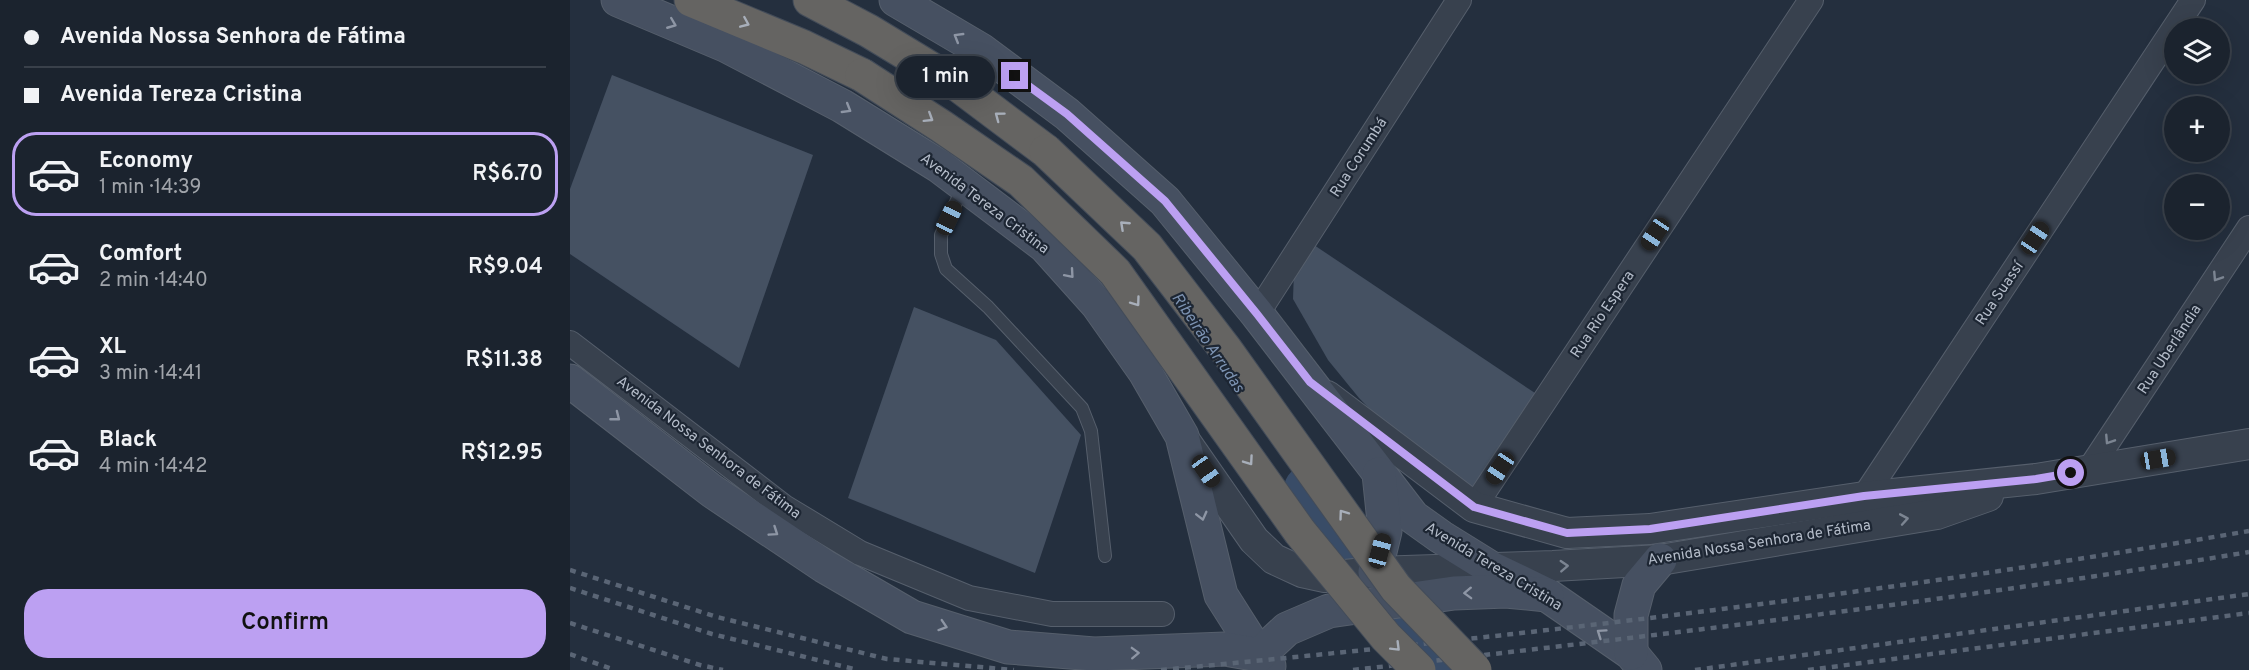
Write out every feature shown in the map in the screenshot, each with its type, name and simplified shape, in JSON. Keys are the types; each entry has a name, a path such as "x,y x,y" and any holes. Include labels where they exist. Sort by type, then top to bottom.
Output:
{"highway":[{"name":"Avenida Tereza Cristina","path":"691,0 804,47 862,75 1021,181 1115,272 1300,532 1386,638 1419,670"},
{"path":"810,0 869,31 958,85 1046,151 1147,247 1226,350 1396,588 1475,670"}],"main road":[{"name":"Avenida Tereza Cristina","path":"618,0 727,46 842,106 939,166 1045,246 1096,304 1145,372 1182,436 1221,595 1266,662"},
{"name":"Avenida Tereza Cristina","path":"896,0 981,50 1067,114 1165,201 1257,314 1413,517 1441,537 1477,568 1547,595 1638,662"},
{"name":"Avenida Nossa Senhora de Fátima","path":"570,381 712,491 824,566 912,616 1008,647 1094,654 1225,649 1266,662"},
{"path":"1375,572 1385,531 1379,474"},
{"path":"1638,662 1631,615 1639,585 1660,560"},
{"path":"1266,662 1287,629 1329,611 1454,593 1506,591 1547,595"}],"street":[{"name":"Rua Corumbá","path":"1257,314 1459,0"},
{"name":"Rua Rio Espera","path":"1474,507 1811,0"},
{"name":"Rua Suassí","path":"1864,496 2193,0"},
{"name":"Rua Uberlândia","path":"2089,470 2249,228"},
{"name":"Avenida Nossa Senhora de Fátima","path":"570,343 784,507 860,553 969,598 1052,614 1162,614"},
{"name":"Avenida Nossa Senhora de Fátima","path":"1310,382 1474,507 1567,533 1650,529 1864,496 2036,479 2249,444"},
{"name":"Avenida Nossa Senhora de Fátima","path":"1182,436 1254,540 1274,559 1302,573 1325,577 1375,572 1660,560 1937,514 2036,479"}],"lane":[{"path":"964,185 941,235 940,254 946,269 988,307 1082,408 1091,431 1105,556"}],"building":[{"path":"612,75 813,155 739,368 570,254 570,189"},
{"path":"1311,243 1538,395 1472,487 1392,432 1359,398 1328,360 1293,299 1294,271"},
{"path":"914,307 996,340 1081,435 1035,573 848,498"}],"waterway":[{"name":"Ribeirão Arrudas","path":"1308,489 1394,619 1441,670"}],"railway":[{"path":"1161,670 1434,643 1706,611 1978,574 2249,531"},
{"path":"1353,670 1690,631 1914,602 2249,552"},
{"path":"570,570 717,617 887,659 1014,670"},
{"path":"570,588 712,634 858,670"},
{"path":"1695,670 2249,594"},
{"path":"1808,670 2249,613"},
{"path":"570,623 700,665 723,670"},
{"path":"570,654 615,670"}],"route":[{"path":"1015,76 1067,114 1165,201 1310,382 1474,507 1567,533 1650,529 1864,496 2036,479 2071,473"}]}
